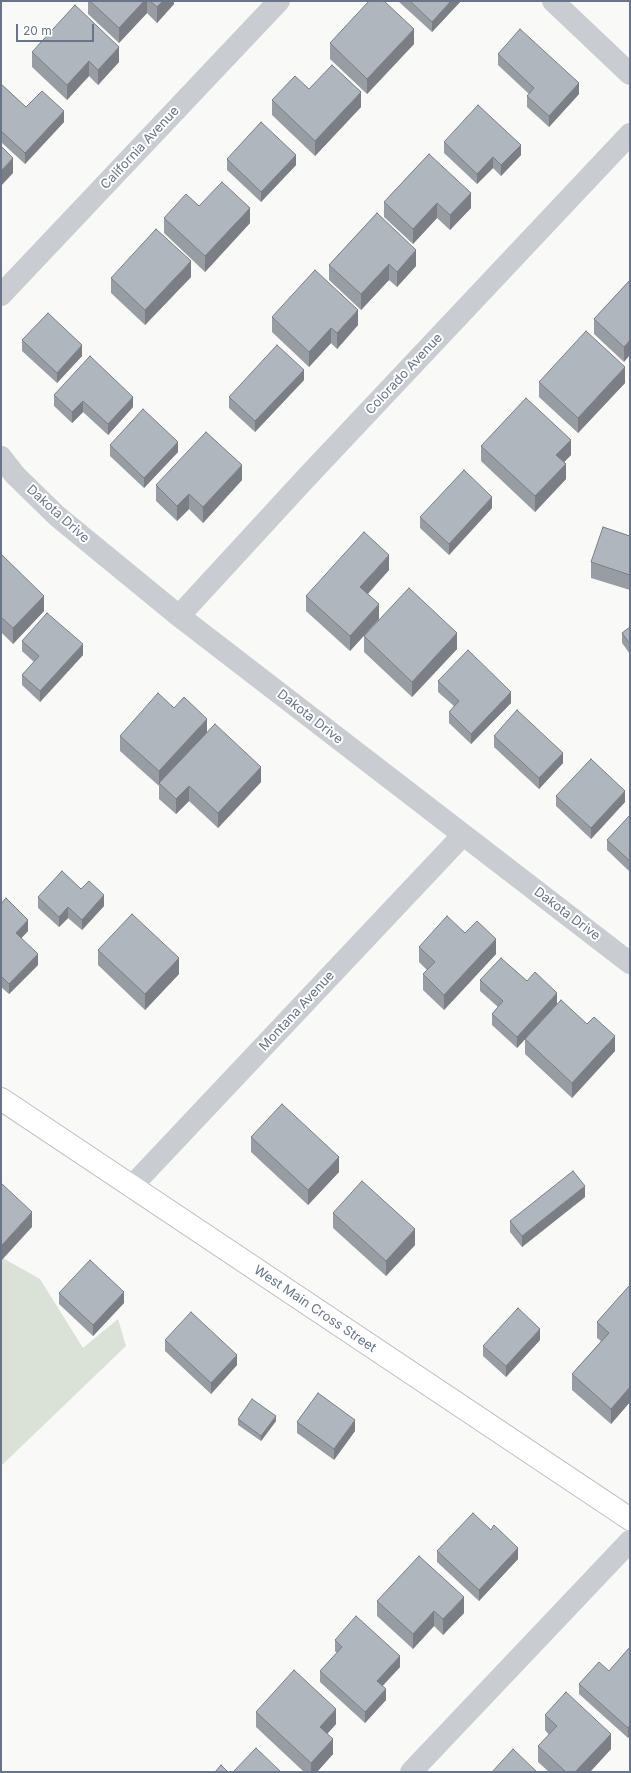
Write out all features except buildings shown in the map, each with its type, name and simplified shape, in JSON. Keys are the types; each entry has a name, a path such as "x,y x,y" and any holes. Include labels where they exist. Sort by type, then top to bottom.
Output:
{"main road":[{"name":"West Main Cross Street","path":"1,1099 630,1519"}],"street":[{"name":"California Avenue","path":"1,295 278,1"},
{"path":"553,1 630,74"},
{"name":"Colorado Avenue","path":"179,616 312,472 630,134"},
{"name":"Dakota Drive","path":"1,457 15,475 57,516 179,616 630,963"},
{"name":"Montana Avenue","path":"131,1187 463,835"},
{"path":"411,1772 630,1541"}],"shaded area":[{"path":"1,1257 40,1279 83,1348 118,1319 126,1346 1,1466"}]}
